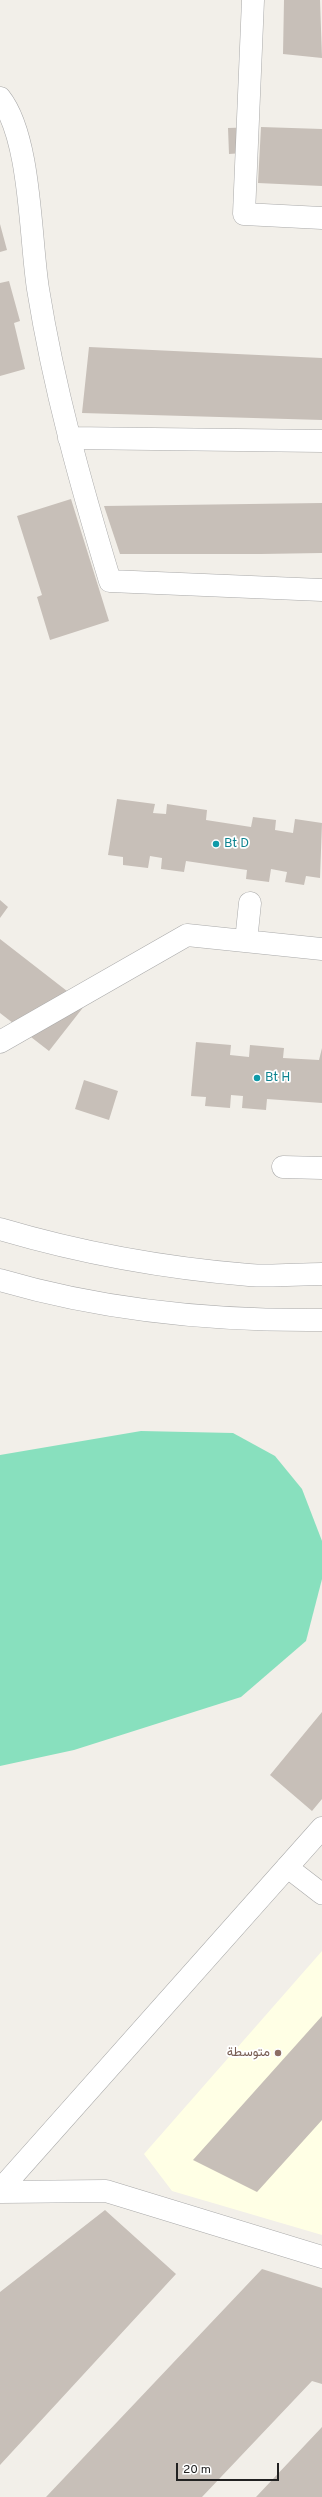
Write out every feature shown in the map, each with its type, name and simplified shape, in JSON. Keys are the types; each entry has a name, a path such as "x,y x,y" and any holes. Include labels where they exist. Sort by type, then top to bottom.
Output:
{"street":[{"path":"252,0 244,214 322,218"},
{"path":"0,98 21,144 38,290 69,438 110,581 322,590"},
{"path":"69,438 322,441"},
{"path":"246,941 250,903"},
{"path":"0,1042 187,935 322,949"},
{"path":"283,1167 322,1168"},
{"path":"0,1229 52,1244 118,1258 250,1275 322,1274"},
{"path":"0,1280 104,1303 168,1312 264,1321 322,1320"},
{"path":"0,2191 322,1828"},
{"path":"0,2191 106,2191 322,2257"}],"lane":[{"path":"287,1867 322,1894"}],"shaded area":[{"name":"متوسطة","path":"322,1951 322,2235 172,2191 144,2154"}],"green space":[{"path":"141,1431 233,1433 275,1456 302,1489 322,1541 322,1579 306,1641 241,1697 74,1750 0,1766 0,1455"}],"building":[{"path":"284,0 320,0 322,58 283,54"},
{"path":"257,127 257,152 229,154 228,128"},
{"path":"261,127 322,129 322,186 258,183"},
{"path":"0,224 7,250 0,252"},
{"path":"9,281 20,321 14,323 25,369 0,376 0,283"},
{"path":"89,347 322,358 322,420 82,413"},
{"path":"71,499 109,621 50,640 37,597 42,595 17,516"},
{"path":"322,503 322,553 261,554 120,554 104,506"},
{"name":"Bt D","path":"117,799 155,804 153,813 166,814 167,804 207,810 206,820 251,827 253,817 276,820 275,830 293,833 295,819 322,823 320,878 306,876 304,885 285,882 287,872 271,869 269,882 246,879 247,870 186,861 184,872 161,869 162,858 150,856 148,868 123,865 123,857 108,855"},
{"path":"0,900 8,907 0,918"},
{"path":"0,939 85,1005 49,1051 0,1013"},
{"name":"Bt H","path":"196,1042 231,1045 230,1055 249,1057 250,1045 284,1048 283,1058 319,1060 322,1048 322,1103 267,1099 266,1110 242,1108 243,1096 231,1095 230,1108 205,1106 206,1097 191,1096"},
{"path":"84,1080 118,1091 109,1120 75,1109"},
{"path":"322,1712 322,1799 312,1811 270,1775"},
{"path":"322,2016 322,2120 257,2192 193,2160"},
{"path":"105,2210 176,2274 0,2465 0,2292"},
{"path":"262,2269 322,2288 322,2384 312,2381 202,2497 46,2497"},
{"path":"322,2427 322,2497 256,2497"}],"place":[{"name":"Bt D","path":"216,844"},
{"name":"Bt H","path":"257,1078"},
{"name":"متوسطة","path":"278,2053"}]}
